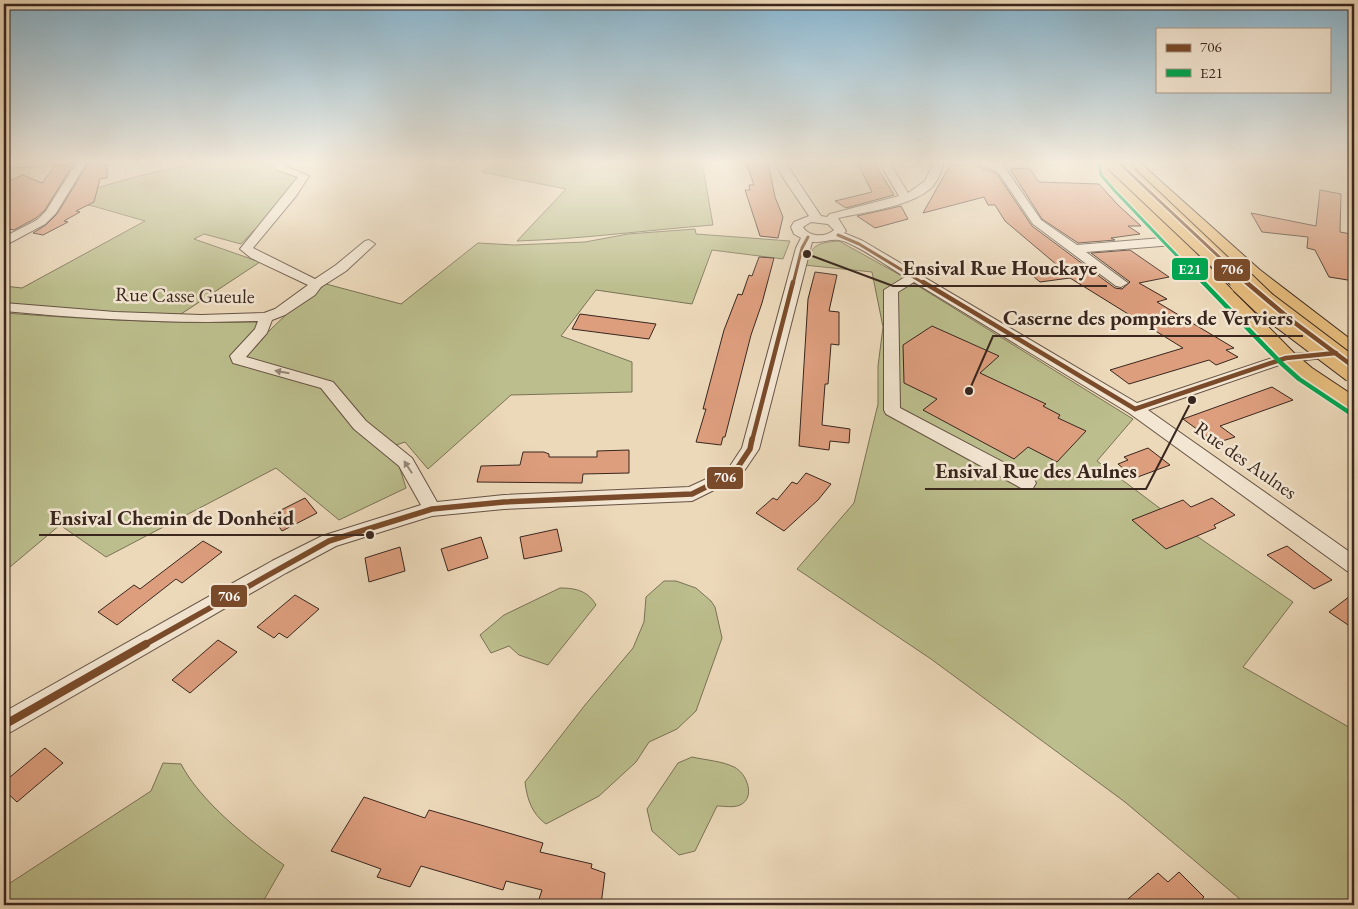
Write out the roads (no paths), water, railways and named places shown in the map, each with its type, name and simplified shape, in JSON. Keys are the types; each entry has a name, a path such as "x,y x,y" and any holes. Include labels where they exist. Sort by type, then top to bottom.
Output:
{"highway":[{"path":"1138,204 1286,358 1354,408"},
{"path":"1154,204 1264,303 1354,371"},
{"path":"1157,204 1200,240 1262,297 1348,358"},
{"path":"1177,204 1253,274 1305,316 1348,358"},
{"path":"1181,204 1247,256 1354,331"}],"street":[{"path":"4,242 41,222 55,204"},
{"path":"283,204 246,249 316,284"},
{"path":"807,204 817,219"},
{"path":"830,221 834,216 878,204"},
{"path":"1025,204 1037,222 1121,283"},
{"path":"838,235 840,228 830,221 817,219 803,221 797,227 802,234 808,237 825,239 838,235 859,244 1135,409"},
{"path":"4,725 312,550 369,527 432,509 504,502 662,497 692,494 734,473 750,449 802,248 808,237"},
{"path":"1072,249 1172,240 1200,240"},
{"path":"266,317 280,312 310,292 316,284 341,268 369,244"},
{"path":"914,277 891,290 892,410 1027,483"},
{"name":"Rue Casse Gueule","path":"4,307 134,317 201,319 266,317 262,330 238,356 238,360 327,385 360,425 406,462 432,509"},
{"name":"Rue des Aulnes","path":"1135,409 1286,358 1348,358"},
{"name":"Rue des Aulnes","path":"1135,409 1354,565"}],"place":[{"name":"Ensival Rue Houckaye","path":"807,254"},
{"name":"Caserne des pompiers de Verviers","path":"969,391"},
{"name":"Ensival Rue des Aulnes","path":"1192,400"},
{"name":"Ensival Chemin de Donheid","path":"370,535"}]}
